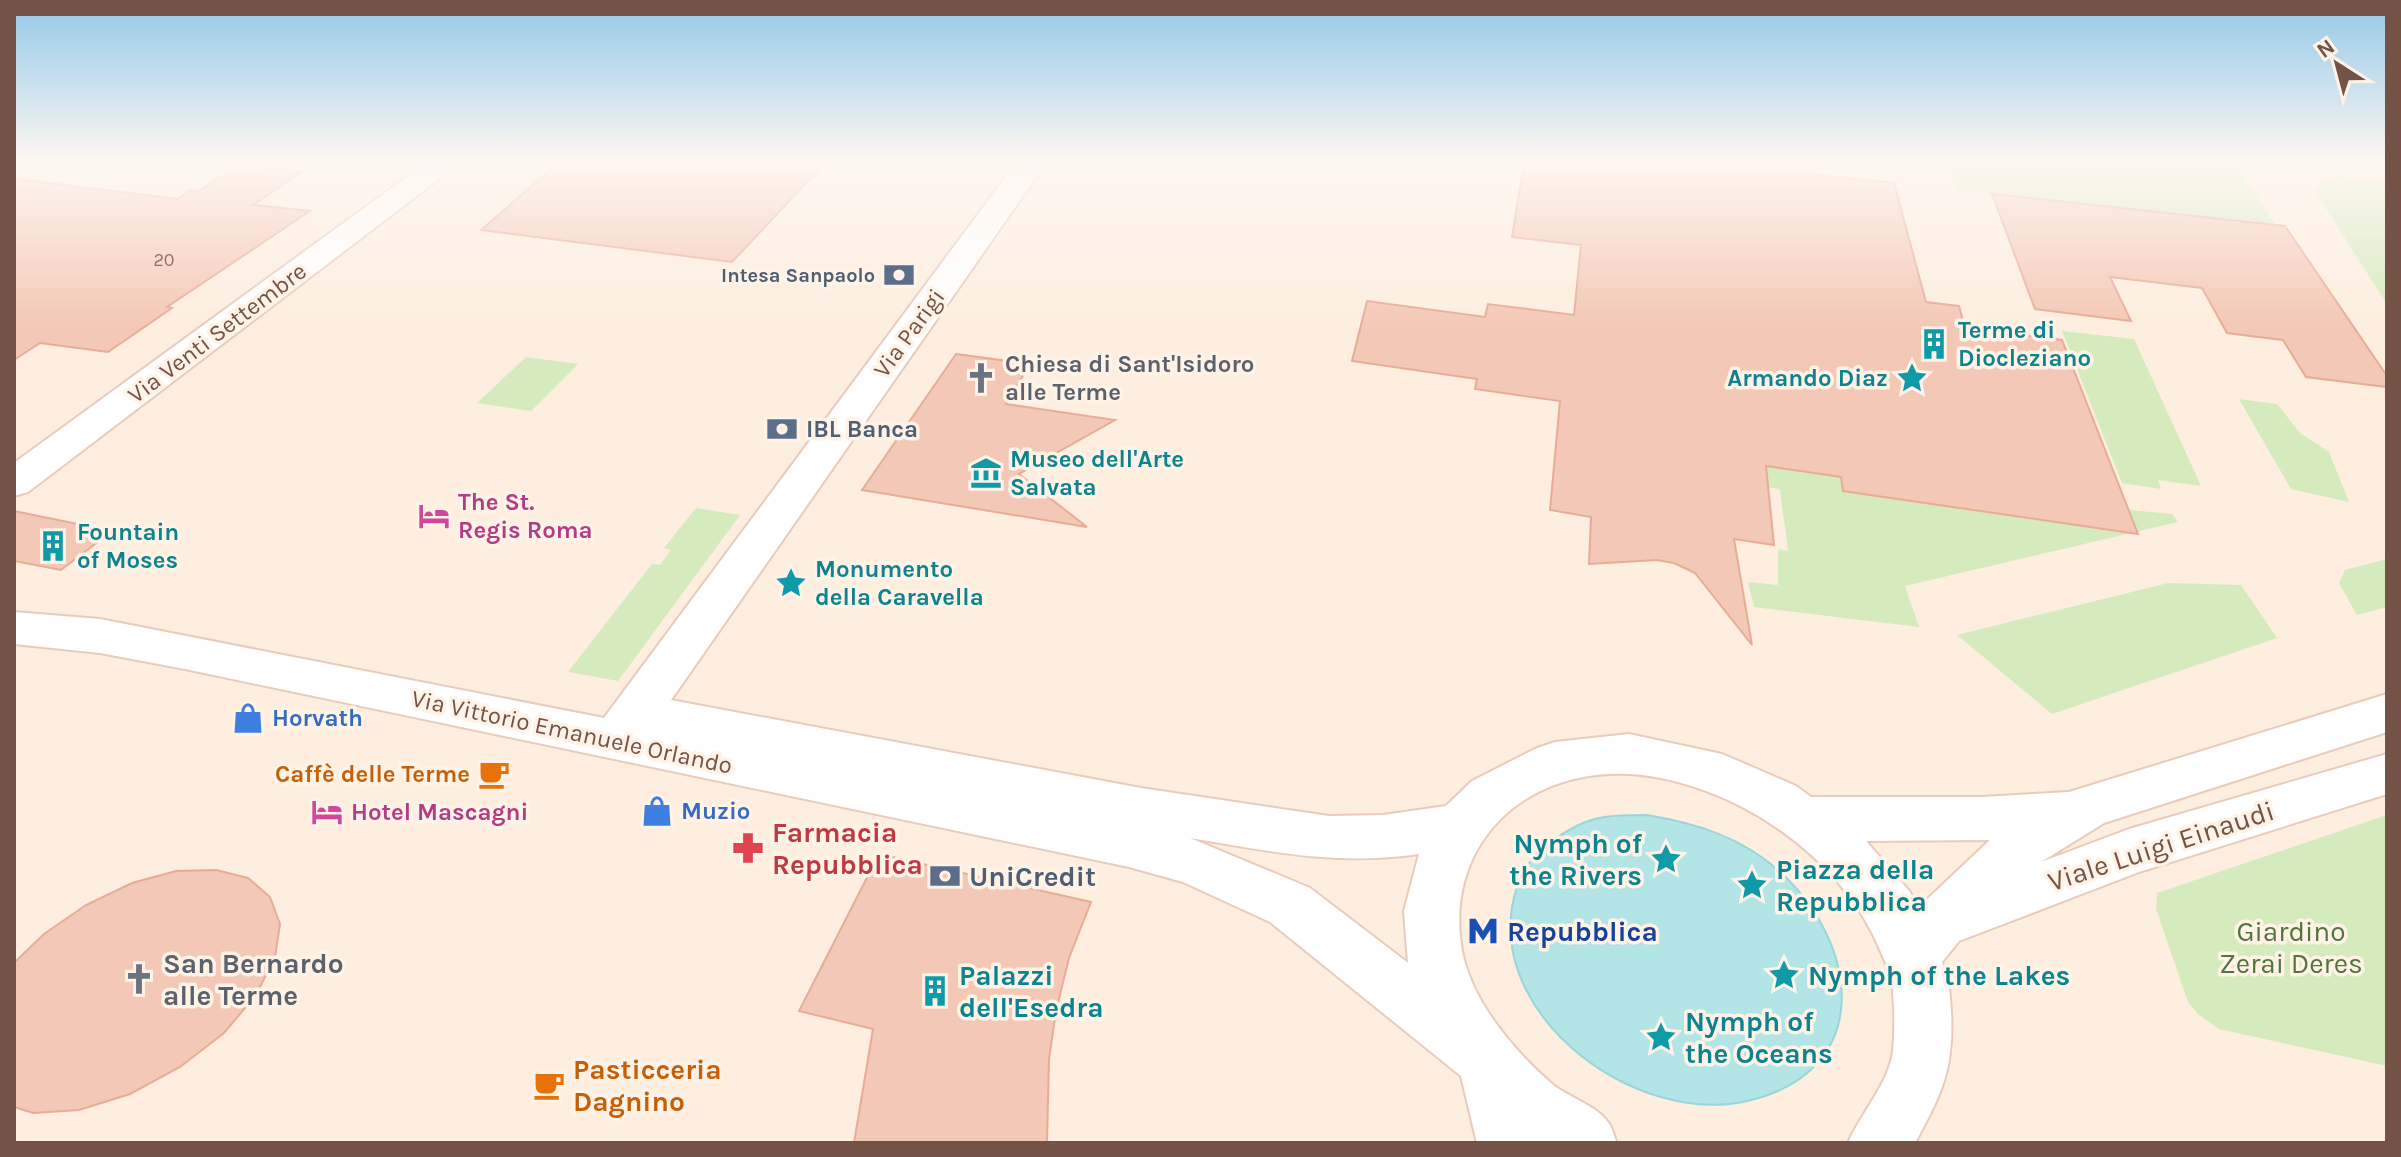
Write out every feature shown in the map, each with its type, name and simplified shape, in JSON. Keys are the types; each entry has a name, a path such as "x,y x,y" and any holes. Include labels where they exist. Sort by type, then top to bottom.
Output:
{"main road":[{"name":"Via Venti Settembre","path":"14,483 373,217"},
{"name":"Via Parigi","path":"625,727 992,217"},
{"name":"Via Vittorio Emanuele Orlando","path":"15,629 138,642 625,727 1135,827"},
{"path":"1806,819 1981,819 2050,814 2087,807 2387,713"},
{"path":"1509,1143 1484,1057 1443,985 1432,937 1431,912 1439,869 1458,826 1498,789 1530,771 1586,757 1628,754 1706,769 1774,798 1806,819 1851,858 1888,904 1925,940"},
{"name":"Viale Luigi Einaudi","path":"1925,940 2129,852 2387,774"},
{"path":"1880,1136 1909,1093 1923,1052 1925,940 1983,876 2036,834 2087,807"},
{"path":"1135,827 1329,838 1383,837 1458,826"},
{"path":"1135,827 1194,862 1290,905 1484,1057 1531,1106 1585,1143"}],"green space":[{"path":"2209,217 2270,217 2275,224"},
{"path":"2331,217 2387,217 2387,304"},
{"path":"2062,331 2134,339 2201,486 2158,480 2161,489 2122,483"},
{"path":"526,357 578,364 531,411 477,403"},
{"path":"2239,399 2277,404 2300,433 2329,452 2349,502 2291,489"},
{"path":"1745,463 1841,477 1843,491 2133,532 1905,586 1919,627 1754,607 1748,582 1778,585 1778,549 1788,551 1780,489 1748,485"},
{"path":"696,508 740,515 618,681 568,672 652,564 660,565 671,550 664,548"},
{"path":"2129,510 2172,514 2178,522 2137,532"},
{"path":"2387,559 2387,607 2357,615 2339,583 2345,570"},
{"path":"2168,583 2241,585 2277,638 2052,714 1957,635"},
{"name":"Giardino Zerai Deres","path":"2387,815 2387,1066 2219,1029 2199,1015 2188,1002 2156,909 2157,893"}],"water":[{"path":"1647,815 1717,833 1764,858 1806,900 1826,933 1838,968 1842,1002 1835,1035 1818,1063 1788,1086 1747,1101 1705,1105 1663,1098 1621,1081 1583,1057 1550,1026 1526,990 1513,950 1512,907 1519,881 1528,866 1539,852 1566,831 1581,824 1605,817"}],"building":[{"path":"14,217 301,217 167,307 172,308 108,352 40,343 14,360"},
{"path":"496,217 774,217 732,262 481,230"},
{"path":"1515,217 1903,217 1926,302 1959,306 1965,328 2062,340 2138,534 1843,491 1841,477 1766,466 1774,545 1734,539 1752,645 1695,573 1674,563 1657,560 1589,564 1591,517 1550,510 1560,401 1475,389 1477,379 1352,361 1367,301 1485,317 1488,304 1574,315 1581,245 1512,237"},
{"path":"2001,217 2203,217 2285,226 2387,376 2387,387 2306,377 2283,340 2227,333 2202,288 2110,277 2131,321 2035,309"},
{"path":"956,354 1030,364 1006,404 1115,420 1019,474 1087,527 862,490"},
{"name":"Fountain of Moses","path":"14,511 112,531 61,570 14,561"},
{"name":"Palazzi dell'Esedra","path":"879,854 1091,902 1069,958 1056,1011 1049,1059 1047,1143 854,1143 873,1029 799,1011"},
{"name":"San Bernardo alle Terme","path":"216,870 248,878 270,897 280,924 275,957 256,995 224,1033 180,1067 130,1094 79,1110 33,1113 14,1107 14,963 44,934 86,905 132,883 176,871"}],"place":[{"name":"Intesa Sanpaolo","path":"899,275"},
{"name":"Terme di Diocleziano","path":"1934,344"},
{"name":"Chiesa di Sant'Isidoro alle Terme","path":"981,378"},
{"name":"Armando Diaz","path":"1912,378"},
{"name":"IBL Banca","path":"782,429"},
{"name":"Museo dell'Arte Salvata","path":"986,473"},
{"name":"The St. Regis Roma","path":"434,516"},
{"name":"Fountain of Moses","path":"53,546"},
{"name":"Monumento della Caravella","path":"791,583"},
{"name":"Horvath","path":"248,718"},
{"name":"Caffè delle Terme","path":"494,774"},
{"name":"Muzio","path":"657,811"},
{"name":"Hotel Mascagni","path":"327,812"},
{"name":"Farmacia Repubblica","path":"748,848"},
{"name":"Nymph of the Rivers","path":"1666,859"},
{"name":"UniCredit","path":"945,876"},
{"name":"Piazza della Repubblica","path":"1752,885"},
{"name":"Repubblica","path":"1483,931"},
{"name":"Nymph of the Lakes","path":"1784,975"},
{"name":"San Bernardo alle Terme","path":"139,979"},
{"name":"Palazzi dell'Esedra","path":"935,991"},
{"name":"Nymph of the Oceans","path":"1661,1037"},
{"name":"Pasticceria Dagnino","path":"549,1085"}]}
